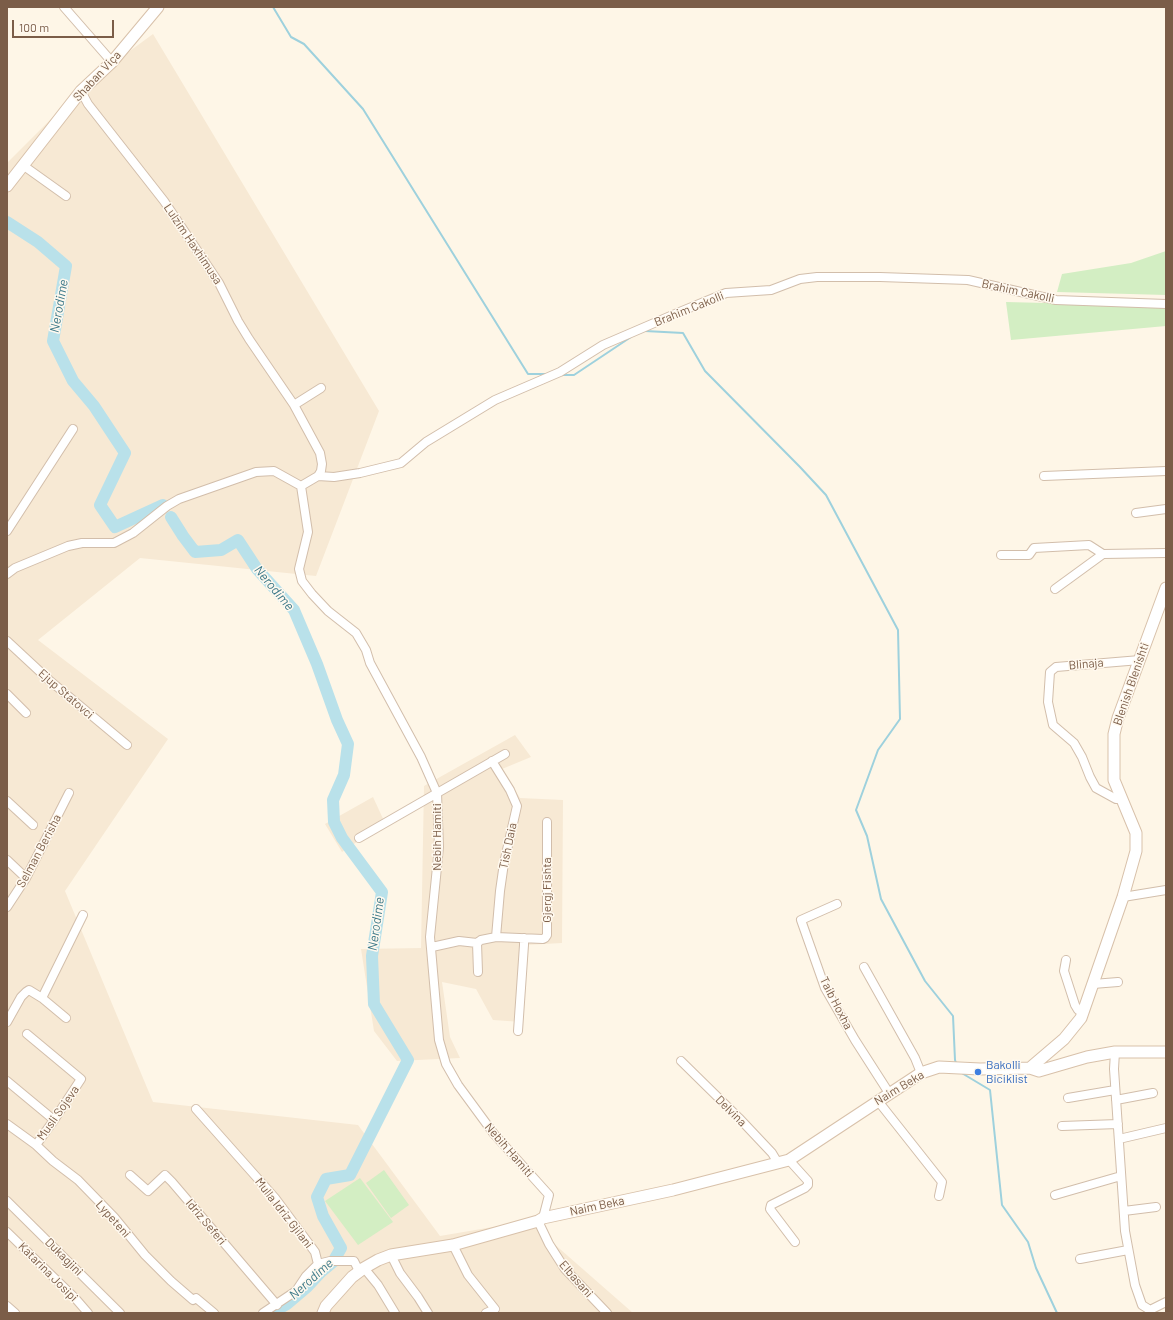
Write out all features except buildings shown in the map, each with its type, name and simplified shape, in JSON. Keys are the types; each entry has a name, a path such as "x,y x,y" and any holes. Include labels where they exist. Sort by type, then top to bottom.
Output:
{"street":[{"path":"64,7 112,62"},
{"name":"Shaban Viça","path":"7,186 81,91 112,62 158,7"},
{"name":"Lulzim Haxhimusa","path":"81,91 168,207 219,283 238,321 294,405 320,453 322,464 321,471 318,476"},
{"path":"24,166 66,196"},
{"name":"Brahim Cakolli","path":"318,476 334,477 360,473 401,463 426,442 495,400 560,372 603,345 726,293 771,290 800,279 817,277 968,280 1056,300 1166,304"},
{"path":"294,405 321,388"},
{"path":"7,531 73,429"},
{"path":"7,574 15,568 68,546 82,543 114,543 133,533 167,506 179,499 256,472 274,471 301,486 318,476"},
{"path":"1044,476 1166,471"},
{"name":"Nebih Hamiti","path":"301,486 308,532 299,569 302,580 312,594 328,611 356,633 366,650 370,663 421,757 437,793 439,847 430,937 439,1040 446,1064 458,1085 494,1134 549,1195 541,1219"},
{"path":"1136,513 1166,509"},
{"path":"1001,555 1028,555 1034,548 1088,545 1103,554 1166,553"},
{"path":"1055,588 1103,554"},
{"name":"Blenish Blenishti","path":"1030,1068 1064,1039 1081,1018 1123,897 1136,851 1136,833 1114,780 1114,734 1118,718 1166,588"},
{"name":"Ejup Statovci","path":"7,641 49,680 127,746"},
{"name":"Blinaja","path":"1121,799 1116,799 1096,788 1074,743 1053,725 1048,702 1050,672 1056,667 1140,660"},
{"path":"7,694 26,713"},
{"path":"359,838 505,754"},
{"name":"Tish Daia","path":"492,761 510,790 517,806 502,877 496,937"},
{"name":"Selman Berisha","path":"7,908 26,878 69,793"},
{"path":"7,801 33,825"},
{"name":"Gjergj Fishta","path":"432,947 459,940 477,943 481,940 496,937 543,939 547,935 547,822"},
{"path":"7,860 26,878"},
{"path":"1123,897 1166,890"},
{"name":"Taib Hoxha","path":"837,904 802,920 825,988 855,1040 890,1093"},
{"path":"42,998 83,914"},
{"path":"518,1031 524,938"},
{"path":"477,943 478,972"},
{"path":"1066,960 1064,971 1075,1005 1078,1010 1084,1011"},
{"path":"864,967 915,1058 921,1073"},
{"path":"1093,984 1118,982"},
{"path":"7,1022 21,998 29,990 42,998 66,1018"},
{"name":"Musli Sojeva","path":"27,1034 81,1079 36,1145"},
{"path":"1116,1052 1114,1069 1115,1090 1125,1232 1128,1250 1135,1285 1142,1305 1149,1311 1166,1303"},
{"name":"Naim Beka","path":"327,1311 352,1277 378,1260 391,1255 453,1245 541,1219 673,1190 789,1160 921,1073 939,1067 980,1069 1030,1068 1039,1071 1087,1057 1116,1052 1166,1052"},
{"name":"Delvina","path":"681,1061 753,1133 772,1153 778,1163"},
{"path":"7,1081 54,1120"},
{"path":"1068,1098 1115,1090"},
{"path":"1116,1100 1154,1093"},
{"path":"878,1101 942,1182 939,1196"},
{"name":"Mulla Idriz Gjilani","path":"196,1109 275,1198 315,1252 318,1264"},
{"name":"Lypeteni","path":"7,1124 36,1145 53,1161 78,1180 114,1217 145,1256 170,1281 193,1300 196,1298 214,1313"},
{"path":"1062,1126 1118,1124"},
{"path":"1118,1138 1166,1128"},
{"path":"789,1160 808,1181 808,1185 805,1188 771,1205 770,1209 795,1242"},
{"name":"Idriz Seferi","path":"130,1174 148,1191 165,1175 277,1305"},
{"path":"1055,1195 1121,1176"},
{"name":"Dukagjini","path":"7,1201 120,1313"},
{"path":"1124,1211 1156,1207"},
{"name":"Elbasani","path":"541,1219 549,1244 565,1269 607,1313"},
{"name":"Katarina Josipi","path":"7,1232 59,1282 88,1313"},
{"path":"453,1245 468,1275 496,1311 486,1313"},
{"path":"1080,1259 1128,1250"},
{"path":"391,1255 400,1273 428,1313"},
{"path":"263,1313 296,1291 306,1276 318,1264 334,1261 354,1261 358,1269 364,1268 378,1285 395,1313"},
{"path":"7,1306 16,1313"}],"shaded area":[{"path":"153,34 379,411 316,576 140,558 38,640 168,739 65,891 153,1102 358,1125 440,1236 528,1221 633,1313 7,1313 7,163 89,81"},
{"path":"515,735 531,757 502,769 520,798 563,800 562,943 526,945 522,1022 493,1020 476,989 442,982 450,1037 460,1058 397,1061 374,1031 361,949 421,948 424,786"},
{"path":"373,797 385,823 342,852 325,824"}],"green space":[{"path":"1166,251 1166,295 1057,292 1062,274 1131,263"},
{"path":"1006,302 1166,306 1166,326 1011,340"},
{"path":"384,1170 409,1205 391,1218 366,1183"},
{"path":"360,1178 393,1222 358,1245 325,1201"}],"waterway":[{"path":"273,7 291,37 304,44 363,109 528,374 546,374"},
{"name":"Nerodime","path":"7,222 38,242 66,266 53,341 73,381 94,406 125,453 100,505 115,527 163,505"},
{"path":"645,331 683,333 705,371 826,495 898,630 900,719 878,750 856,810 867,836 881,899 925,981 953,1016 956,1063"},
{"path":"560,375 574,375 631,337"},
{"name":"Nerodime","path":"171,517 195,552 221,550 238,540 257,569 294,610 317,664 337,720 348,744 344,775 333,800 334,822 342,838 382,892 372,956 374,1004 408,1060 350,1175 326,1179 317,1197 323,1216 341,1248 333,1262 307,1287 287,1304 271,1313"},
{"path":"960,1072 990,1090 1002,1205 1028,1242 1036,1268 1057,1313"}],"place":[{"name":"Bakolli Biciklist","path":"978,1072"}]}
